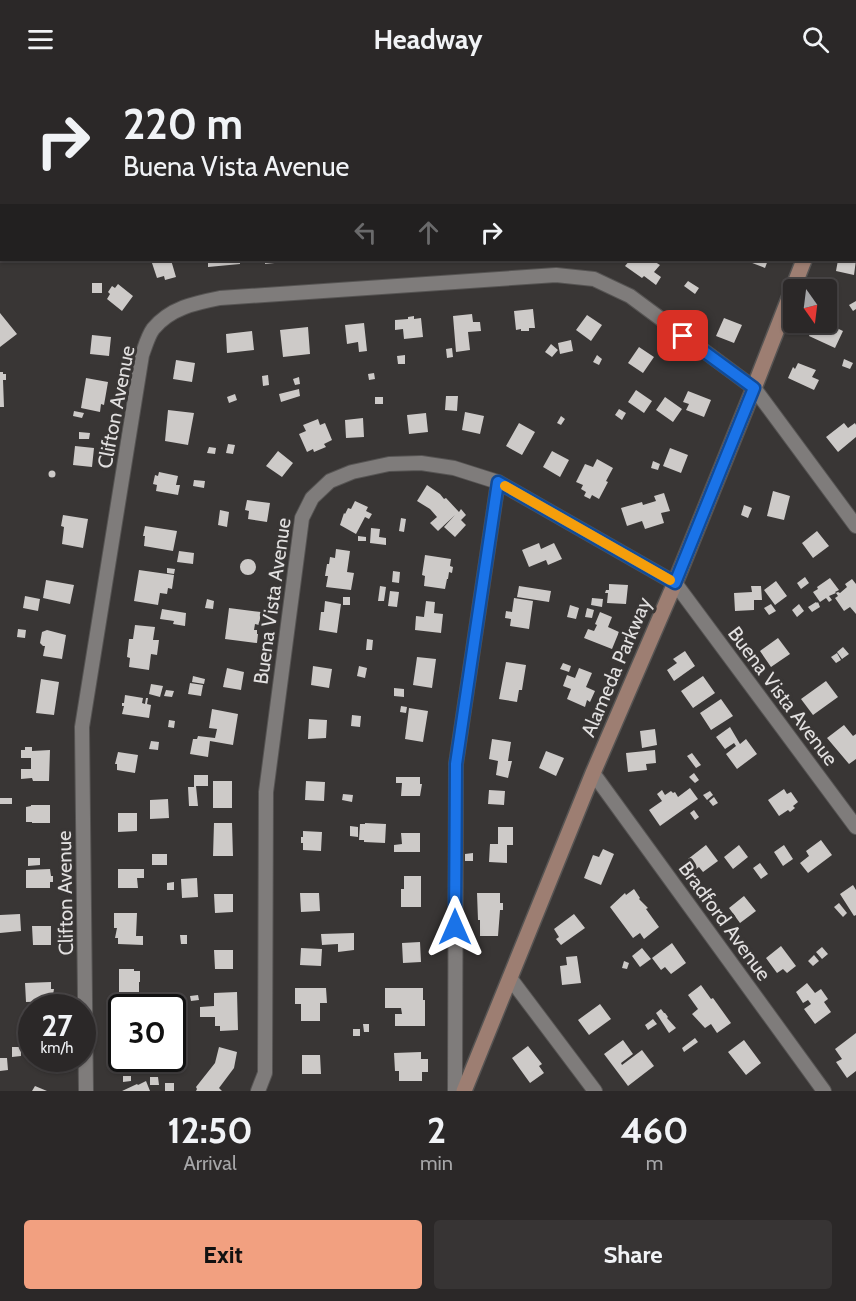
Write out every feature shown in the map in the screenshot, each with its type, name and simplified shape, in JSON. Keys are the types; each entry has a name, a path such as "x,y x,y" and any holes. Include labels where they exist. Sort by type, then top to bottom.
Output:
{"street":[{"name":"Alameda Parkway","path":"464,1091 593,773 675,583 804,261"},
{"name":"Clifton Avenue","path":"86,1091 82,727 142,355 152,330 168,316 190,304 220,297 556,275 594,279 630,296 754,388 856,526"},
{"name":"Buena Vista Avenue","path":"258,1091 265,1073 266,792 302,518 312,498 330,481 352,472 389,464 421,463 454,468 498,482 675,583 851,809 856,827"},
{"path":"455,1091 456,764 498,482"},
{"name":"Bradford Avenue","path":"593,773 824,1091"},
{"path":"510,978 594,1091"}],"building":[{"path":"151,261 171,261 176,277 165,280 164,276 157,278"},
{"path":"208,261 240,261 240,264 208,267"},
{"path":"265,261 284,261 284,262 265,264"},
{"path":"629,261 654,261 660,265 654,272 661,277 656,285 625,266"},
{"path":"747,261 768,261 765,268"},
{"path":"838,261 856,261 854,275 836,271"},
{"path":"688,281 699,288 695,294 684,286"},
{"path":"92,283 102,283 102,293 92,293"},
{"path":"118,284 133,296 122,311 107,299 112,286 115,288"},
{"path":"856,301 856,309 853,311 849,305"},
{"path":"533,309 535,328 529,328 529,331 516,330 514,311"},
{"path":"0,313 17,334 0,347"},
{"path":"472,314 473,322 480,322 481,331 468,332 470,350 456,352 453,316"},
{"path":"587,315 602,325 591,341 576,330"},
{"path":"414,316 414,319 421,318 423,337 404,339 403,329 395,330 395,320"},
{"path":"724,318 742,325 734,343 716,336"},
{"path":"364,323 367,351 359,352 358,342 347,344 345,325"},
{"path":"308,327 310,354 283,357 280,330"},
{"path":"837,328 843,331 835,348 809,336 810,333 837,333"},
{"path":"252,331 254,350 227,353 226,334"},
{"path":"92,335 111,337 109,356 90,354"},
{"path":"571,340 573,351 560,354 558,343"},
{"path":"551,344 558,350 552,357 545,352"},
{"path":"639,347 654,357 643,373 628,363"},
{"path":"452,348 453,357 447,358 446,349"},
{"path":"405,355 405,364 398,364 397,356"},
{"path":"597,355 602,359 599,365 593,362"},
{"path":"844,359 853,363 850,369 842,366"},
{"path":"176,360 195,363 192,382 173,379"},
{"path":"798,363 816,370 812,377 819,380 814,390 788,378 793,367 795,369"},
{"path":"0,372 6,374 6,380 3,380 4,407 0,407"},
{"path":"374,373 375,379 369,380 368,374"},
{"path":"268,375 269,385 263,386 262,376"},
{"path":"299,377 300,384 295,385 293,379"},
{"path":"86,378 108,382 104,405 101,404 100,412 81,408"},
{"path":"299,389 300,396 281,402 279,394"},
{"path":"636,390 652,401 644,413 628,402"},
{"path":"688,391 711,400 704,417 686,410 689,404 683,402"},
{"path":"235,394 237,400 229,403 227,397"},
{"path":"446,396 458,396 457,411 445,410"},
{"path":"375,397 383,397 383,404 375,404"},
{"path":"665,397 682,409 673,422 656,410"},
{"path":"619,409 626,413 622,420 615,415"},
{"path":"168,410 194,413 188,445 165,441"},
{"path":"74,411 84,413 82,418 73,416"},
{"path":"465,412 484,416 480,434 462,430"},
{"path":"426,413 428,432 409,434 407,415"},
{"path":"561,416 565,419 561,425 557,423"},
{"path":"363,418 364,437 346,438 345,420"},
{"path":"318,419 320,425 325,423 332,440 324,444 326,447 307,452 299,434 306,431 303,425"},
{"path":"519,423 535,432 522,455 506,446"},
{"path":"844,423 848,428 855,423 856,437 838,452 826,437"},
{"path":"79,432 90,433 89,439 79,439"},
{"path":"228,444 235,445 233,454 226,453"},
{"path":"75,446 94,448 92,467 73,465"},
{"path":"209,447 216,448 215,454 207,453"},
{"path":"670,448 688,455 681,473 663,466"},
{"path":"278,451 293,463 282,477 266,466"},
{"path":"552,451 569,460 560,477 543,467"},
{"path":"597,459 613,468 599,499 592,495 590,499 584,496 586,492 581,489 583,485 576,482 585,464 593,467"},
{"path":"653,461 660,464 658,470 651,468"},
{"path":"52,470 56,474 52,478 48,474"},
{"path":"159,472 178,476 176,485 180,485 178,495 156,491 157,485 153,484 155,475 158,476"},
{"path":"194,480 205,481 204,488 193,486"},
{"path":"427,485 444,499 446,498 459,512 461,509 466,515 461,520 466,525 455,537 444,527 455,515 438,531 430,523 437,517 430,509 417,501"},
{"path":"773,491 790,496 784,520 767,516"},
{"path":"664,493 670,511 661,513 664,523 645,529 642,521 627,526 621,508 656,501 654,496"},
{"path":"247,500 270,503 267,522 248,519 249,511 245,510"},
{"path":"355,501 368,507 366,511 372,514 369,519 365,517 356,534 340,525 344,513 348,508 351,509"},
{"path":"744,505 752,508 748,518 741,515"},
{"path":"220,510 229,512 227,527 218,525"},
{"path":"63,515 88,519 83,548 62,544"},
{"path":"401,518 406,519 404,532 399,531"},
{"path":"145,526 177,531 173,551 144,546"},
{"path":"371,528 380,529 379,537 386,538 386,545 370,543"},
{"path":"817,531 829,546 813,558 802,543"},
{"path":"358,536 366,537 366,541 358,541"},
{"path":"539,543 541,549 554,543 562,559 548,565 546,560 529,567 522,550"},
{"path":"336,549 350,551 347,572 354,573 351,590 326,587 327,564 329,564 330,557 335,558"},
{"path":"179,551 194,553 193,564 177,562"},
{"path":"425,555 451,559 452,573 449,572 445,589 424,586 425,576 422,575"},
{"path":"248,559 256,567 248,575 240,567"},
{"path":"167,568 175,569 174,574 167,573"},
{"path":"139,570 174,575 172,589 168,588 167,594 160,593 158,605 134,601"},
{"path":"393,571 400,572 399,583 392,582"},
{"path":"805,577 809,583 801,589 797,583"},
{"path":"830,578 839,590 829,596 832,600 829,602 826,598 820,602 813,592"},
{"path":"852,579 856,584 856,614 850,607 844,611 835,598 838,596 836,593 840,593 847,587 845,584"},
{"path":"46,580 74,585 70,604 43,598"},
{"path":"776,581 787,596 775,605 764,590"},
{"path":"609,584 628,585 626,604 607,603 608,593 605,593 609,590"},
{"path":"380,586 386,587 384,601 378,601"},
{"path":"519,586 551,591 549,602 517,597"},
{"path":"751,586 761,586 762,600 754,600 754,610 735,611 734,593 752,592"},
{"path":"390,591 399,592 397,607 388,606"},
{"path":"25,596 40,599 38,611 23,608"},
{"path":"343,597 350,597 350,605 343,605"},
{"path":"514,598 533,601 529,629 510,626 511,619 505,618 506,611 512,612"},
{"path":"592,598 603,599 602,607 591,605"},
{"path":"207,599 214,601 213,609 205,608"},
{"path":"325,601 341,604 337,633 319,630"},
{"path":"426,601 435,602 434,613 443,614 441,633 415,630 416,616 424,617"},
{"path":"816,602 820,607 812,612 808,607"},
{"path":"771,604 776,611 769,615 764,608"},
{"path":"799,604 804,611 797,617 792,610"},
{"path":"570,605 579,608 576,619 567,617"},
{"path":"229,608 261,612 259,625 255,624 254,630 257,630 258,634 257,643 225,639"},
{"path":"587,608 594,610 592,618 585,617"},
{"path":"162,609 186,613 185,626 173,624 174,621 160,619"},
{"path":"600,612 612,617 608,627 619,632 612,649 584,638 588,629 594,631"},
{"path":"135,625 155,627 153,640 159,640 157,655 151,654 149,670 129,667 130,658 127,657 129,639 133,639"},
{"path":"18,629 26,630 25,638 17,637"},
{"path":"47,630 66,635 62,659 43,656 45,646 40,643 42,632"},
{"path":"778,638 790,654 771,667 760,651"},
{"path":"367,639 373,640 372,650 366,650"},
{"path":"843,647 849,654 842,659 837,652"},
{"path":"685,651 695,666 674,681 667,670 677,663 673,659"},
{"path":"837,653 841,660 836,663 831,657"},
{"path":"417,657 436,659 432,688 413,685"},
{"path":"506,662 526,665 522,690 519,690 517,702 499,699"},
{"path":"563,663 571,666 569,672 560,669"},
{"path":"313,666 332,669 329,688 311,685"},
{"path":"359,666 367,668 365,678 357,676"},
{"path":"227,668 244,672 241,690 223,687"},
{"path":"579,668 592,673 586,687 595,691 590,702 587,700 585,707 567,699 571,689 563,686 567,675 575,678"},
{"path":"193,676 205,679 204,684 192,682"},
{"path":"703,676 715,693 693,708 681,691"},
{"path":"41,679 59,682 54,715 36,713"},
{"path":"826,681 838,697 813,715 801,699"},
{"path":"190,683 203,685 201,696 188,694"},
{"path":"151,684 163,686 160,697 149,694"},
{"path":"394,688 404,689 404,697 394,696"},
{"path":"166,690 174,691 172,697 164,696"},
{"path":"125,695 143,698 142,703 145,704 148,698 147,704 151,705 149,718 122,714"},
{"path":"721,699 733,716 711,730 700,713"},
{"path":"401,706 407,707 406,713 400,712"},
{"path":"409,708 428,711 423,742 405,739"},
{"path":"212,709 238,714 233,745 210,741 208,757 190,754 193,739 197,739 198,736 215,738 217,729 209,728"},
{"path":"352,715 361,716 360,727 351,726"},
{"path":"309,719 327,720 326,738 308,739"},
{"path":"169,720 175,721 174,728 168,727"},
{"path":"844,725 853,736 856,734 856,759 849,764 827,738"},
{"path":"730,727 740,744 746,739 757,754 737,769 726,754 736,746 734,743 725,749 716,737"},
{"path":"655,729 657,745 642,748 640,731"},
{"path":"492,739 511,742 508,761 512,761 508,778 496,775 498,761 489,759"},
{"path":"151,741 159,742 158,750 149,749"},
{"path":"25,747 32,747 32,751 50,750 49,781 21,779 21,769 31,769 31,758 21,758 21,750 25,750"},
{"path":"655,750 656,763 646,764 647,770 628,772 626,753"},
{"path":"546,751 564,758 556,776 539,768"},
{"path":"118,752 138,755 135,773 117,770 117,764 115,764"},
{"path":"692,753 701,765 696,768 687,756"},
{"path":"694,773 699,780 695,783 689,777"},
{"path":"194,775 208,775 208,786 196,786 198,806 189,806 188,787 194,787"},
{"path":"396,777 420,777 420,784 422,784 420,796 401,796 402,783 396,783"},
{"path":"213,781 232,781 232,808 213,808"},
{"path":"306,781 325,782 324,801 305,800"},
{"path":"690,788 698,799 660,826 649,810 662,801 657,794 662,790 665,795 671,791 675,792 678,797"},
{"path":"784,789 787,794 791,792 798,802 790,812 788,810 779,816 768,800"},
{"path":"489,790 505,791 504,805 488,804"},
{"path":"710,791 713,795 707,800 703,795"},
{"path":"343,794 353,795 352,802 342,800"},
{"path":"714,797 718,803 713,806 709,801"},
{"path":"0,798 12,798 12,804 0,804"},
{"path":"168,799 169,818 150,819 150,800"},
{"path":"50,805 50,823 26,822 26,807"},
{"path":"694,810 699,817 695,820 690,813"},
{"path":"118,813 137,813 137,831 118,832"},
{"path":"214,823 232,823 233,856 213,856"},
{"path":"360,824 386,824 385,843 359,840"},
{"path":"350,826 358,827 358,837 350,836"},
{"path":"498,827 513,827 513,845 507,845 507,863 489,862 490,844 498,844"},
{"path":"303,831 322,832 321,851 303,850 301,837 303,837"},
{"path":"401,833 420,833 420,852 394,852 394,845 402,844"},
{"path":"821,840 832,855 808,873 800,863 809,856 806,851"},
{"path":"706,845 718,861 703,872 699,867 695,870 688,859"},
{"path":"739,845 748,857 733,869 724,857"},
{"path":"784,845 793,859 783,866 774,852"},
{"path":"603,849 614,854 601,885 584,878 593,855 599,857"},
{"path":"473,853 473,861 465,861 465,854"},
{"path":"152,854 167,854 167,865 152,865"},
{"path":"28,858 40,858 40,865 28,866"},
{"path":"760,863 768,874 761,879 753,868"},
{"path":"50,869 53,882 50,882 50,888 26,888 26,870"},
{"path":"118,869 144,869 144,878 137,878 138,888 118,888"},
{"path":"404,876 421,876 421,907 401,907"},
{"path":"197,878 198,897 182,898 181,879"},
{"path":"174,882 174,890 167,890 167,883"},
{"path":"853,885 856,890 856,915 854,916 840,894"},
{"path":"634,889 659,927 644,939 640,933 633,938 610,907 625,893 626,895"},
{"path":"300,893 319,893 320,911 301,912"},
{"path":"477,893 500,893 503,910 500,910 498,936 480,936"},
{"path":"214,894 233,894 233,912 215,913"},
{"path":"744,896 756,911 740,923 729,908"},
{"path":"839,903 847,913 843,917 834,907"},
{"path":"114,913 137,913 136,936 143,936 143,945 118,944 118,938 115,938 117,928 114,928"},
{"path":"20,914 21,931 0,933 0,915"},
{"path":"574,914 585,928 561,945 556,939 559,937 554,929"},
{"path":"32,926 51,926 51,945 33,945"},
{"path":"354,933 354,950 338,952 338,944 322,945 321,934"},
{"path":"180,935 187,935 187,944 181,944"},
{"path":"420,942 421,962 403,963 402,943"},
{"path":"672,943 686,963 671,974 665,967 661,970 652,958"},
{"path":"781,946 796,966 787,973 783,969 777,973 766,958"},
{"path":"822,947 828,954 822,959 816,952"},
{"path":"301,948 322,949 321,966 300,965"},
{"path":"642,948 651,959 640,967 632,956"},
{"path":"214,950 233,950 233,969 215,969"},
{"path":"814,955 819,961 813,966 808,961"},
{"path":"577,956 581,983 562,985 560,966 567,965 566,957"},
{"path":"624,961 629,963 627,969 622,968"},
{"path":"119,969 140,971 139,994 119,994"},
{"path":"51,982 53,994 26,994 25,983"},
{"path":"807,983 815,993 821,989 828,999 824,1002 831,1012 815,1024 804,1009 811,1004 808,1000 803,1003 796,992"},
{"path":"701,985 731,1023 717,1033 711,1024 705,1028 692,1014 698,1009 688,995"},
{"path":"295,988 326,988 327,1003 320,1003 320,1021 301,1021 301,1004 295,1004"},
{"path":"385,988 423,988 425,1026 395,1026 395,1014 402,1014 401,1008 385,1008"},
{"path":"237,992 238,1030 220,1031 220,1026 215,1026 215,1017 200,1017 200,1007 214,1006 214,993"},
{"path":"198,995 199,1000 191,1001 190,996"},
{"path":"600,1004 611,1019 589,1035 578,1020"},
{"path":"661,1009 676,1028 669,1033 656,1013"},
{"path":"653,1019 657,1024 648,1030 645,1025"},
{"path":"363,1024 369,1024 369,1032 364,1032"},
{"path":"353,1029 360,1029 360,1036 353,1036"},
{"path":"856,1033 856,1071 847,1078 836,1062 842,1059 835,1049"},
{"path":"695,1038 698,1042 684,1052 682,1048"},
{"path":"623,1040 633,1054 621,1063 622,1065 642,1050 654,1066 628,1086 604,1054"},
{"path":"744,1040 761,1063 746,1075 728,1052"},
{"path":"528,1046 542,1064 539,1066 544,1073 530,1083 512,1058"},
{"path":"12,1047 18,1047 18,1056 12,1057"},
{"path":"219,1047 237,1052 234,1068 219,1088 222,1091 196,1091 196,1087 215,1063"},
{"path":"421,1052 421,1059 428,1059 428,1072 422,1072 422,1081 399,1081 399,1071 395,1071 394,1053"},
{"path":"302,1055 320,1055 321,1074 302,1074"},
{"path":"0,1058 7,1058 8,1070 0,1071"},
{"path":"123,1076 131,1076 131,1081 123,1082"},
{"path":"150,1077 158,1077 159,1085 150,1085"},
{"path":"146,1081 150,1091 122,1091 137,1084"},
{"path":"165,1083 174,1083 174,1091 165,1091"},
{"path":"35,1086 47,1091 32,1091"}],"slow traffic":[{"path":"505,486 670,580"}],"route":[{"path":"455,927 456,764 498,482 675,583 754,388 683,336"}]}
